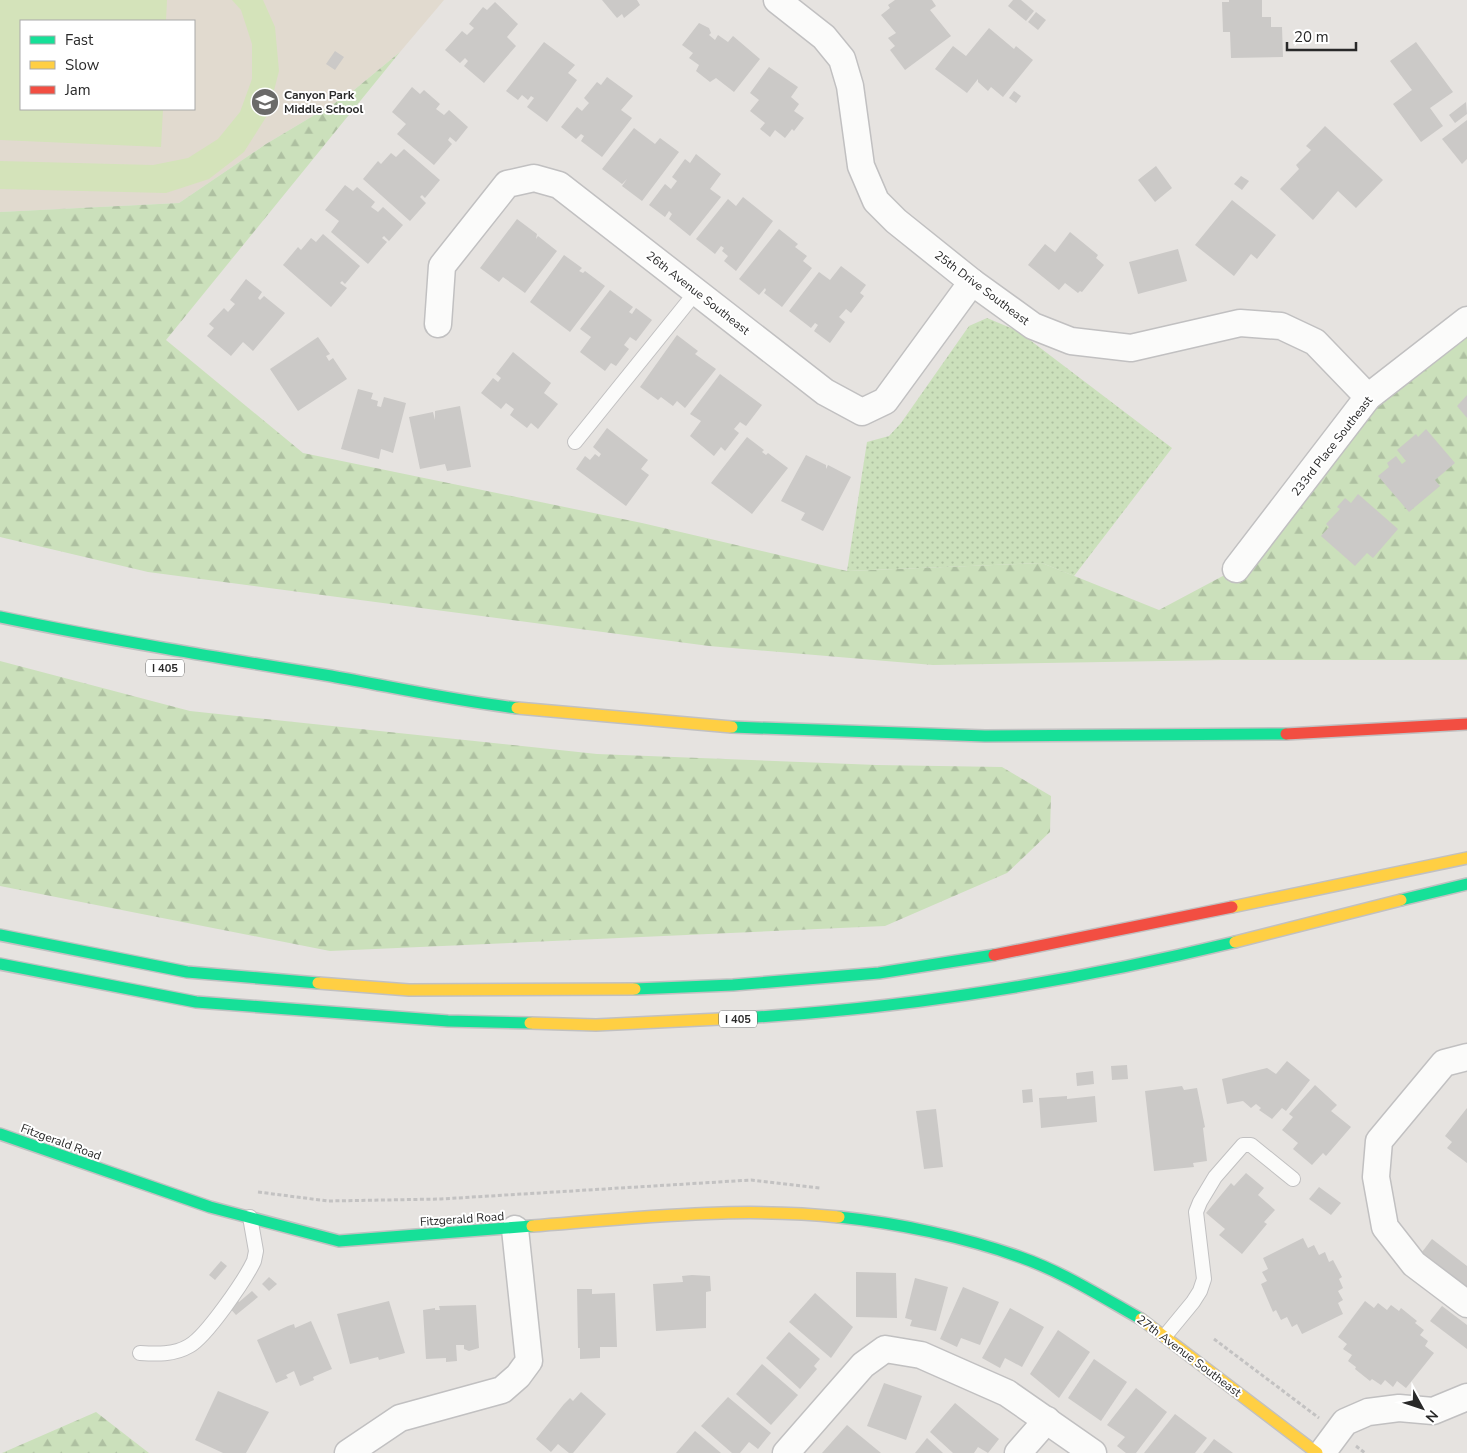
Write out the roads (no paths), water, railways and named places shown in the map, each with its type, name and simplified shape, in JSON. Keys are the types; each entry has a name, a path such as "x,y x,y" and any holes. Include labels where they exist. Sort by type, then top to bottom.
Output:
{"main road":[{"name":"I 405","path":"0,617 231,662 331,677 494,706 686,724 844,732 1043,738 1274,735 1467,724"},
{"name":"I 405","path":"294,682 331,677"},
{"path":"0,934 187,972 409,990 619,990 714,986 879,973 1002,954 1467,858"},
{"name":"I 405","path":"0,964 196,1002 448,1021 596,1024 742,1018 905,1003 996,991 1083,975 1213,947 1467,884"},
{"name":"Fitzgerald Road","path":"0,1134 116,1177 339,1241 515,1229 624,1219 738,1213 803,1213 875,1220 940,1235"},
{"name":"27th Avenue Southeast","path":"940,1235 1020,1257 1086,1287 1149,1324 1317,1453"}],"street":[{"name":"25th Drive Southeast","path":"777,0 824,37 842,59 850,86 860,166 876,200 896,221 972,282 1033,326 1071,342 1131,348 1240,323 1281,326 1314,342 1368,397"},
{"name":"26th Avenue Southeast","path":"438,324 442,266 507,184 534,178 559,185 825,392 862,412 885,401 972,282"},
{"name":"233rd Place Southeast","path":"1236,569 1368,397 1467,320"},
{"path":"1467,1058 1444,1064 1378,1141 1376,1177 1385,1228 1414,1264 1467,1304"},
{"path":"348,1453 400,1418 502,1390 518,1376 529,1361 515,1229"},
{"path":"786,1453 863,1365 885,1349 921,1356 1007,1393 1092,1453"},
{"path":"1322,1453 1345,1422 1368,1412 1399,1408 1433,1411 1467,1397"},
{"path":"1018,1453 1047,1420"}],"lane":[{"path":"575,442 696,292"},
{"path":"1165,1336 1200,1291 1204,1279 1196,1212 1206,1190 1221,1170 1243,1146 1251,1145 1293,1179"},
{"path":"140,1353 168,1353 188,1347 206,1329 254,1262 256,1251 250,1217"}],"place":[{"name":"Canyon Park Middle School","path":"265,102"}]}
